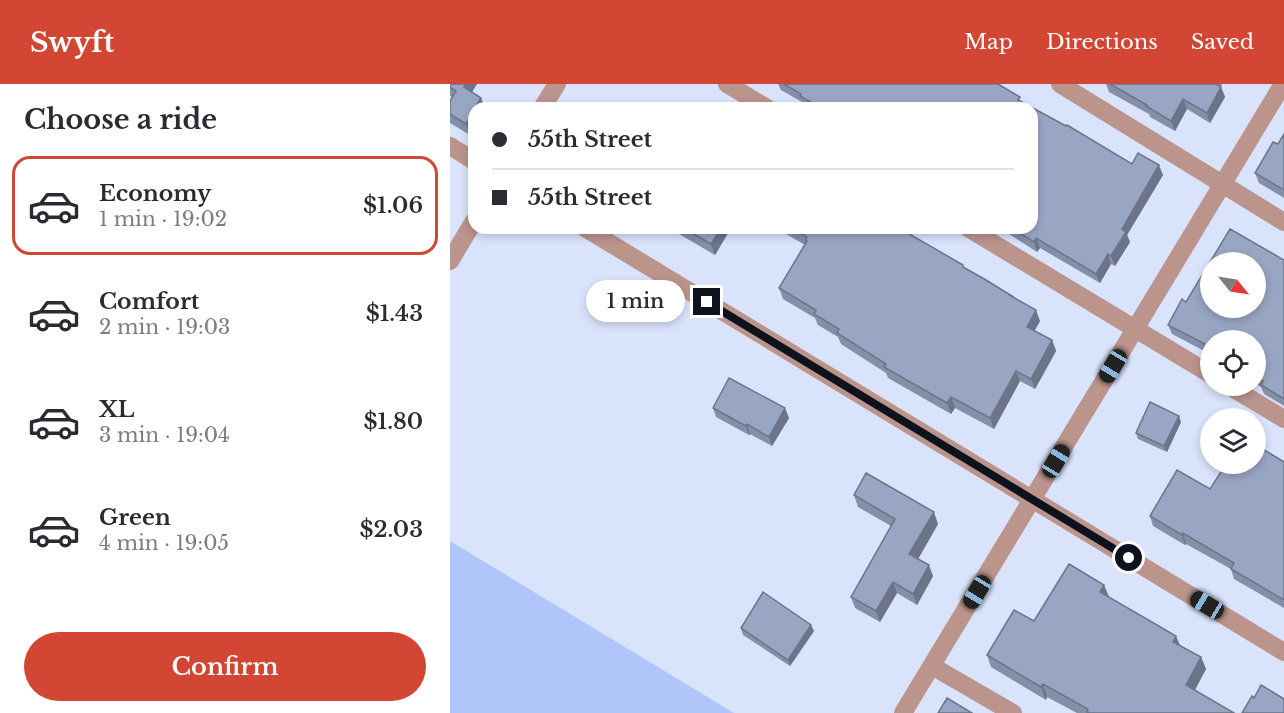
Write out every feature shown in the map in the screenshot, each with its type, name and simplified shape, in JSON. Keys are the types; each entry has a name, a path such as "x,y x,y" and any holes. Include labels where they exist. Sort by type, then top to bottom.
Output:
{"street":[{"path":"546,102 557,84"},
{"path":"727,84 757,102"},
{"path":"1060,84 1284,222"},
{"path":"903,713 1283,84"},
{"path":"450,146 468,157"},
{"path":"450,261 468,231"},
{"path":"595,234 1284,652"},
{"path":"978,234 1200,368"},
{"path":"1246,396 1284,419"},
{"path":"932,666 1013,713"}],"shaded area":[{"path":"450,541 734,713 450,713"}],"building":[{"path":"450,84 466,84 464,87 481,98 479,102 468,102 466,124 450,114 450,101 456,91 450,87"},
{"path":"784,84 998,84 1020,97 1018,100 1022,102 810,102 800,96 801,94"},
{"path":"1110,84 1216,84 1221,87 1207,113 1183,99 1171,121"},
{"path":"1038,111 1067,125 1132,164 1138,153 1159,165 1122,229 1126,232 1111,256 1108,254 1096,274 1036,238 1034,242 1021,234 1038,234"},
{"path":"1284,134 1284,190 1255,173 1273,142 1278,144"},
{"path":"1230,229 1284,260 1284,399 1266,388 1266,330 1200,330 1200,341 1168,325 1182,299 1186,302 1200,279 1200,318 1266,318 1266,252 1216,252"},
{"path":"694,234 717,234 711,244"},
{"path":"802,234 909,234 1036,310 1027,327 1052,340 1031,379 1016,371 990,418 951,397 947,403 884,367 886,364 837,333 839,329 814,314 816,310 779,288 807,241 807,237"},
{"path":"729,378 785,408 769,437 713,408"},
{"path":"1150,402 1179,416 1164,446 1136,433"},
{"path":"1266,451 1284,462 1284,600 1231,569 1234,563 1150,516 1177,470 1210,489 1220,474 1266,474"},
{"path":"866,473 934,512 909,554 929,565 913,594 893,582 876,611 851,597 895,519 854,495"},
{"path":"1069,564 1104,585 1100,592 1176,636 1173,642 1201,657 1186,685 1234,713 1089,713 1088,709 1043,684 1041,687 987,655 1014,610 1034,621"},
{"path":"763,592 811,625 788,660 741,628"},
{"path":"1261,685 1284,699 1284,713 1242,713"},
{"path":"947,698 972,713 938,713"}],"route":[{"path":"707,302 1129,558"}]}
